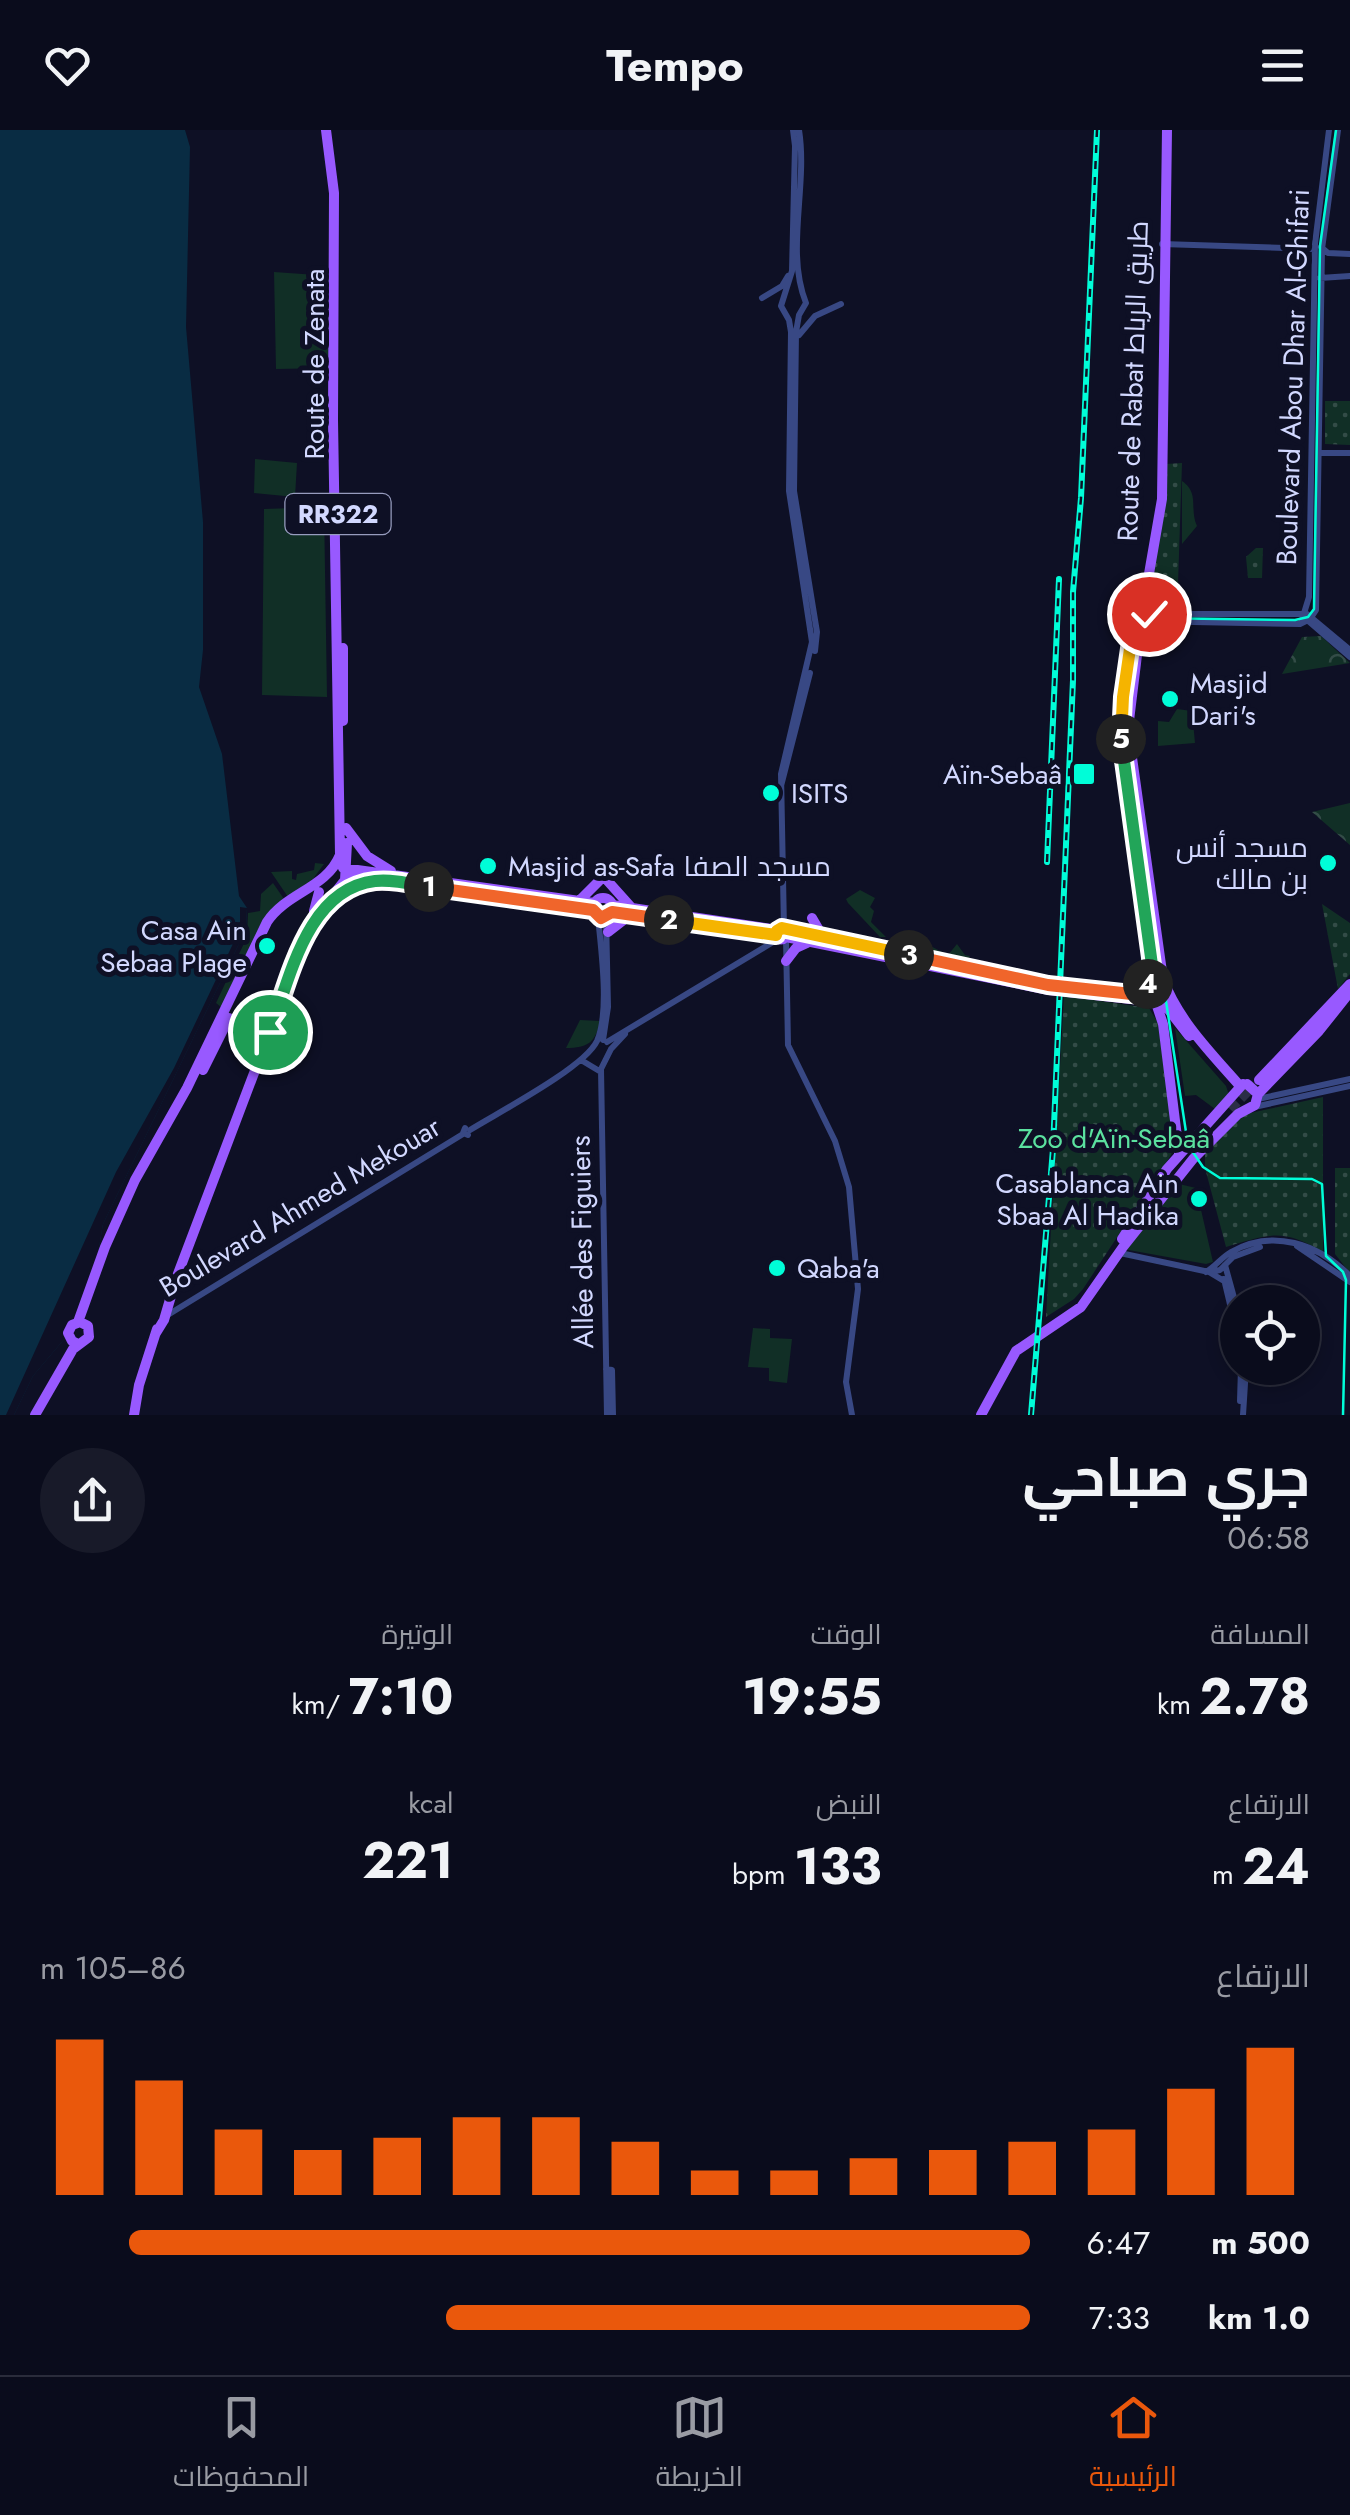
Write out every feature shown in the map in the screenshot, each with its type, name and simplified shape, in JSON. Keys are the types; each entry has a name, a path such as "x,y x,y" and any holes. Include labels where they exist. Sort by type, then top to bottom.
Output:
{"main road":[{"name":"Route de Zenata","path":"326,130 339,208 338,420 346,828 341,870"},
{"name":"Route de Zenata","path":"326,130 332,762 341,870"},
{"name":"Route de Rabat طريق الرباط","path":"1165,130 1161,412 1155,524 1123,697 1122,743 1174,1100 1178,1156"},
{"name":"Route de Rabat طريق الرباط","path":"1138,617 1129,742 1156,996"},
{"path":"346,828 367,856 396,874"},
{"path":"341,870 382,880 819,939 1048,985 1156,996 1239,1089 1274,1096"},
{"path":"134,1415 156,1333 303,944 333,895 341,870"},
{"path":"303,944 318,878 341,870 580,900 603,911"},
{"path":"580,900 602,879 631,911"},
{"path":"317,916 345,892 382,880"},
{"path":"317,889 326,896 333,895"},
{"path":"74,1341 69,1330 82,1323 129,1206 222,1033 264,938 285,908 317,889"},
{"path":"608,932 631,911"},
{"path":"812,918 819,939"},
{"path":"786,957 799,945 819,939"},
{"path":"1119,1250 1195,1157 1257,1094 1350,984"},
{"path":"978,1415 1016,1350 1081,1307 1178,1156 1239,1089 1350,992"},
{"path":"1239,1089 1238,1106 1257,1094 1313,1024 1332,1008"},
{"path":"1200,1144 1232,1110"},
{"path":"1119,1250 1173,1174"},
{"path":"172,1295 182,1306"},
{"path":"31,1415 74,1341 89,1336 82,1323"}],"street":[{"path":"796,130 792,271 781,306 791,332 789,492 812,642 784,753 781,933 786,957 788,1044 835,1140 849,1187 858,1290 846,1387 852,1415"},
{"path":"781,786 817,636 794,491 796,341 798,315 806,303 800,293 796,130"},
{"name":"Boulevard Abou Dhar Al-Ghifari","path":"1306,619 1318,598 1318,247 1330,130"},
{"name":"Boulevard Abou Dhar Al-Ghifari","path":"1318,247 1338,130"},
{"path":"1164,244 1318,247 1331,254 1350,254"},
{"path":"762,298 782,286 792,271"},
{"path":"1319,277 1350,276"},
{"name":"Boulevard Abou Dhar Al-Ghifari","path":"1306,619 1319,277"},
{"path":"785,294 800,293"},
{"path":"796,341 815,316 841,304"},
{"path":"787,314 798,315"},
{"path":"1320,453 1350,454"},
{"path":"1138,617 1306,619 1350,650"},
{"path":"1306,619 1350,658"},
{"path":"601,1049 606,1025 608,932 603,911"},
{"path":"601,1049 603,911"},
{"path":"601,1049 781,933"},
{"path":"606,1025 622,1035"},
{"name":"Boulevard Ahmed Mekouar","path":"163,1317 601,1049"},
{"name":"Allée des Figuiers","path":"601,1049 610,1415"},
{"path":"581,1060 601,1070"},
{"path":"1257,1094 1350,1082"},
{"path":"1274,1096 1350,1082"},
{"path":"489,1131 486,1126 490,1117"},
{"path":"448,1133 452,1138 449,1143"},
{"path":"1208,1272 1222,1265 1231,1252 1288,1240 1326,1256 1350,1279"},
{"path":"1119,1250 1208,1272 1224,1281"},
{"path":"1222,1265 1225,1285"},
{"path":"1222,1265 1229,1285"},
{"path":"1241,1415 1242,1385"}],"green space":[{"path":"274,272 331,276 329,368 276,369"},
{"path":"1325,401 1350,401 1350,445 1325,444"},
{"path":"255,459 297,463 295,497 254,493"},
{"path":"1182,463 1177,614 1143,613 1166,464"},
{"path":"1182,481 1193,496 1197,526 1182,544"},
{"path":"324,507 327,697 262,695 264,509"},
{"path":"1256,548 1263,548 1262,578 1248,578 1246,557"},
{"path":"1321,636 1350,663 1282,674 1302,637"},
{"path":"1177,709 1192,711 1195,743 1158,746 1158,721 1169,722"},
{"path":"1350,803 1350,845 1312,812"},
{"path":"315,863 324,864 313,879 288,897 271,872 292,871 292,879 296,880 297,874 314,870"},
{"path":"273,883 284,899 221,1007 216,1003 247,937 248,913 260,911 261,894"},
{"path":"860,890 875,898 870,907 874,911 871,922 886,937 880,937 848,903 846,899"},
{"path":"1322,904 1350,923 1350,974 1338,989"},
{"path":"907,934 948,955 957,944 970,956 967,962 907,951 908,944 901,941"},
{"name":"Zoo d'Aïn-Sebaâ","path":"1064,996 1149,1008 1158,1023 1174,1145 1083,1289 1046,1317"},
{"path":"580,1020 600,1021 596,1034 585,1045 566,1048"},
{"path":"1175,1028 1226,1086 1229,1095 1215,1109 1196,1095 1185,1096"},
{"path":"1323,1097 1323,1252 1286,1236 1226,1247 1205,1168 1205,1151 1241,1115"},
{"path":"1335,1168 1350,1168 1350,1273 1335,1254"},
{"path":"1179,1184 1196,1188 1213,1262 1123,1249"},
{"path":"753,1328 770,1329 770,1338 792,1339 787,1383 769,1381 769,1368 748,1367"}],"water":[{"path":"0,130 185,130 190,147 186,327 203,522 203,650 199,687 222,754 239,896 247,908 246,928 238,946 103,1224 88,1311 33,1376 14,1415 0,1415"}],"pier":[{"path":"240,907 247,908 246,928 103,1224 88,1311 33,1376 14,1415 6,1415 116,1172 174,1068 240,929"}],"tunnel":[{"path":"1230,1109 1255,1084"}],"tram line":[{"path":"1336,130 1320,246 1314,609 1308,617 1295,620 1141,621 1127,706 1127,746 1188,1145 1203,1167 1220,1178 1312,1179 1322,1184 1326,1256 1346,1280 1343,1415"}],"railway":[{"path":"1031,1415 1053,1149 1073,680 1073,592 1081,498 1097,130"},
{"path":"1047,862 1059,579"}],"place":[{"name":"Masjid Dari's","path":"1170,699"},
{"name":"Aïn-Sebaâ","path":"1084,774"},
{"name":"ISITS","path":"771,793"},
{"name":"مسجد أنس بن مالك","path":"1328,863"},
{"name":"Masjid as-Safa مسجد الصفا","path":"488,866"},
{"name":"Casa Ain Sebaa Plage","path":"267,946"},
{"name":"Casablanca Ain Sbaa Al Hadika","path":"1199,1199"},
{"name":"Qaba'a","path":"777,1268"}],"route":[{"path":"270,1032 317,916 345,892 382,880 593,910 601,918 612,912 776,935 782,928 1048,985 1141,995 1153,972 1121,728 1134,621 1149,614"}]}
